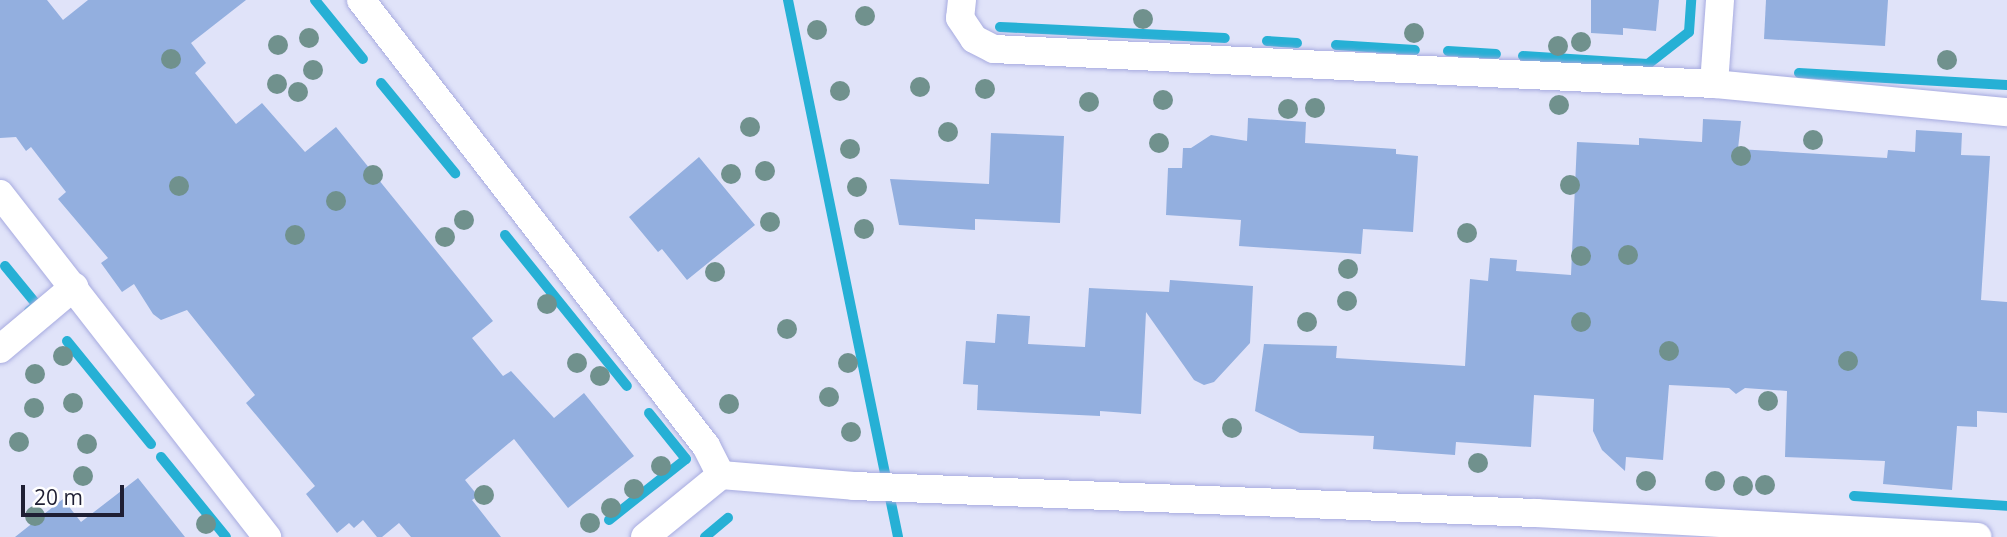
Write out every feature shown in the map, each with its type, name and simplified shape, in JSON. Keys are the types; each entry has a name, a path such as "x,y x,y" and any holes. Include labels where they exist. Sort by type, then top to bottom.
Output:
{"street":[{"path":"361,0 706,446 721,475"},
{"path":"962,0 960,18 974,39 994,49 1714,85 2007,113"},
{"path":"1714,85 1720,0"},
{"path":"0,194 267,537"},
{"path":"0,349 74,287"},
{"path":"645,537 721,475 854,486 914,486 1535,525 1977,537"}],"building":[{"path":"0,0 47,0 63,20 88,0 246,0 191,43 206,63 195,73 236,124 262,103 305,152 336,127 493,321 472,338 503,376 511,371 554,418 584,393 634,456 568,508 514,439 465,480 478,496 472,500 501,537 411,537 399,523 382,537 377,537 363,520 354,528 349,523 337,533 306,494 315,486 246,403 255,395 187,310 161,320 153,314 134,284 122,292 101,263 108,258 58,199 66,192 31,147 26,151 16,137 0,138"},
{"path":"1591,0 1659,0 1656,31 1623,28 1623,35 1591,33"},
{"path":"1766,0 1888,0 1885,46 1764,39"},
{"path":"1248,118 1306,122 1305,143 1396,149 1396,154 1418,156 1413,232 1363,229 1361,254 1239,246 1241,220 1166,215 1168,168 1182,168 1183,148 1191,148 1211,135 1247,141"},
{"path":"1703,119 1741,121 1738,149 1887,158 1888,150 1915,152 1916,130 1962,133 1961,155 1990,156 1981,300 2007,302 2007,413 1977,411 1977,427 1957,426 1952,490 1883,484 1885,461 1785,457 1787,391 1745,388 1736,394 1729,388 1669,385 1663,460 1626,457 1625,471 1602,450 1593,431 1594,399 1534,395 1531,447 1456,442 1455,455 1373,449 1374,436 1300,433 1255,411 1264,344 1337,346 1336,358 1465,366 1470,279 1488,281 1490,258 1517,260 1516,271 1571,275 1577,142 1639,145 1639,138 1702,142"},
{"path":"991,133 1064,136 1060,223 975,219 975,230 899,225 890,179 989,184"},
{"path":"699,157 755,225 687,280 662,249 658,252 629,217"},
{"path":"1170,280 1253,286 1250,343 1214,382 1204,385 1194,380 1146,312 1141,414 1100,411 1100,416 977,410 978,385 963,384 966,341 995,343 997,314 1030,316 1028,344 1085,347 1089,288 1169,292"},
{"path":"138,478 185,537 15,537 63,499 81,522"}],"waterway":[{"path":"315,0 363,59"},
{"path":"788,0 898,537"},
{"path":"1523,56 1648,64 1689,32 1691,0"},
{"path":"1000,27 1225,38"},
{"path":"1267,41 1297,43"},
{"path":"1336,45 1415,50"},
{"path":"1448,51 1496,54"},
{"path":"1799,73 2007,85"},
{"path":"381,83 455,173"},
{"path":"505,235 627,386"},
{"path":"5,266 37,305 29,311"},
{"path":"67,341 151,444"},
{"path":"609,520 686,459 649,413"},
{"path":"161,457 226,537"},
{"path":"1854,496 2007,506"},
{"path":"705,537 728,518"}]}
